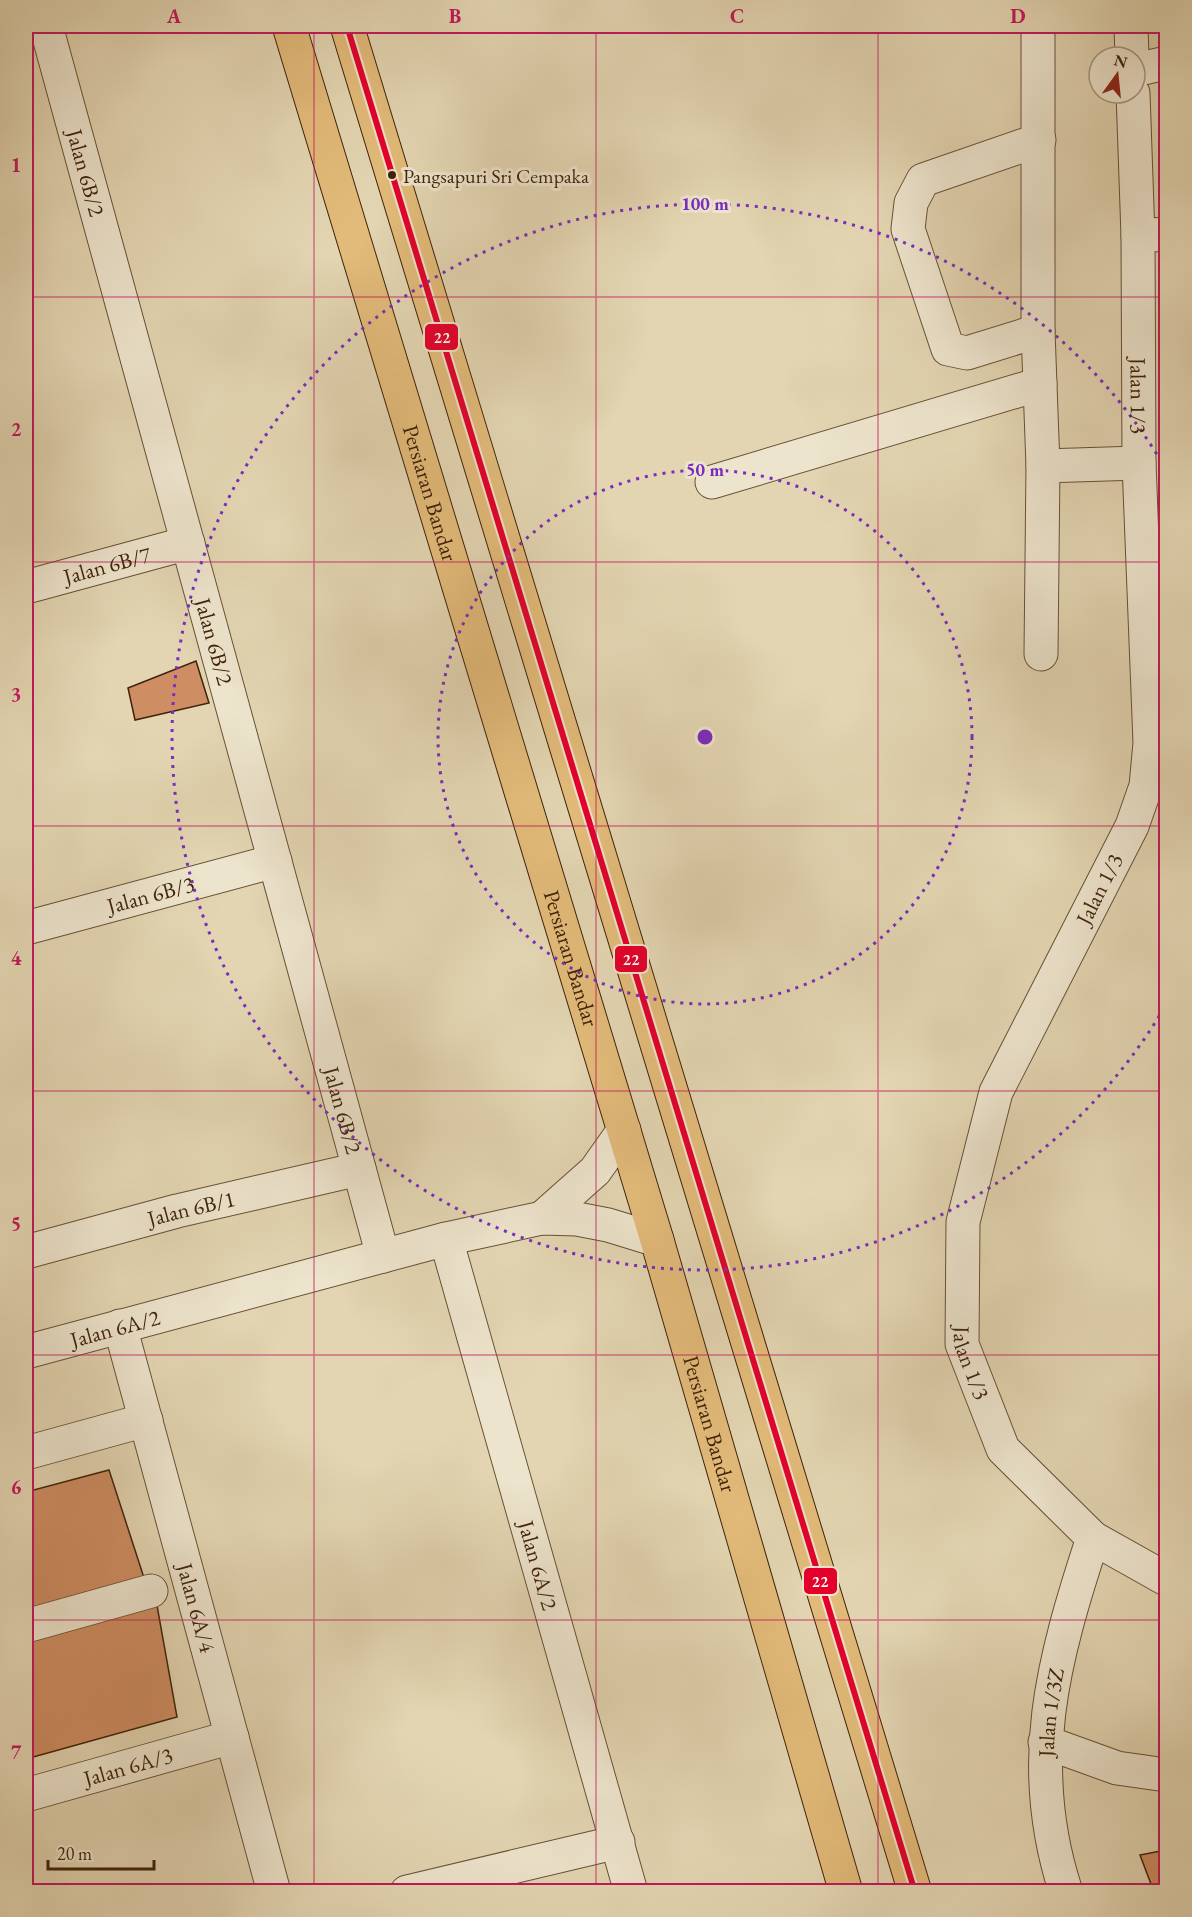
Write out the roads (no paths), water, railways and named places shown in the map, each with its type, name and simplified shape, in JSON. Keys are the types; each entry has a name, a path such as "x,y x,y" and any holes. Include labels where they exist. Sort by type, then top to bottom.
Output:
{"main road":[{"name":"Persiaran Bandar","path":"289,26 657,1240 846,1892"},
{"path":"347,26 915,1892"}],"street":[{"name":"Jalan 6B/2","path":"46,26 383,1256"},
{"path":"1038,26 1038,331 1043,466 1041,654"},
{"path":"1131,26 1132,45"},
{"path":"1147,67 1167,63"},
{"name":"Jalan 1/3","path":"1135,105 1152,235 1139,463 1157,701 1146,786 1132,826 996,1092 963,1222 962,1344 1003,1449 1093,1538 1167,1579"},
{"path":"1038,331 967,353 948,349 908,229 911,202 923,180 1039,140"},
{"path":"712,482 1040,384"},
{"path":"1043,466 1139,463"},
{"name":"Jalan 6B/7","path":"26,586 188,543"},
{"name":"Jalan 6B/3","path":"26,928 275,861"},
{"name":"Jalan 6A/2","path":"542,1218 595,1171 624,1130"},
{"name":"Jalan 6B/1","path":"26,1252 177,1211 359,1169"},
{"name":"Jalan 6A/2","path":"26,1352 446,1239 542,1218 598,1223 657,1240"},
{"name":"Jalan 6A/2","path":"446,1239 631,1892"},
{"name":"Jalan 6A/4","path":"120,1326 232,1737 267,1890"},
{"path":"26,1453 146,1420"},
{"name":"Jalan 1/3Z","path":"1066,1892 1057,1864 1045,1804 1045,1742 1065,1624 1093,1538"},
{"path":"26,1626 151,1591"},
{"name":"Jalan 6A/3","path":"26,1795 232,1737"},
{"path":"1045,1742 1117,1768 1160,1776 1167,1775"},
{"path":"407,1892 618,1842"}],"place":[{"name":"Pangsapuri Sri Cempaka","path":"392,175"}]}
